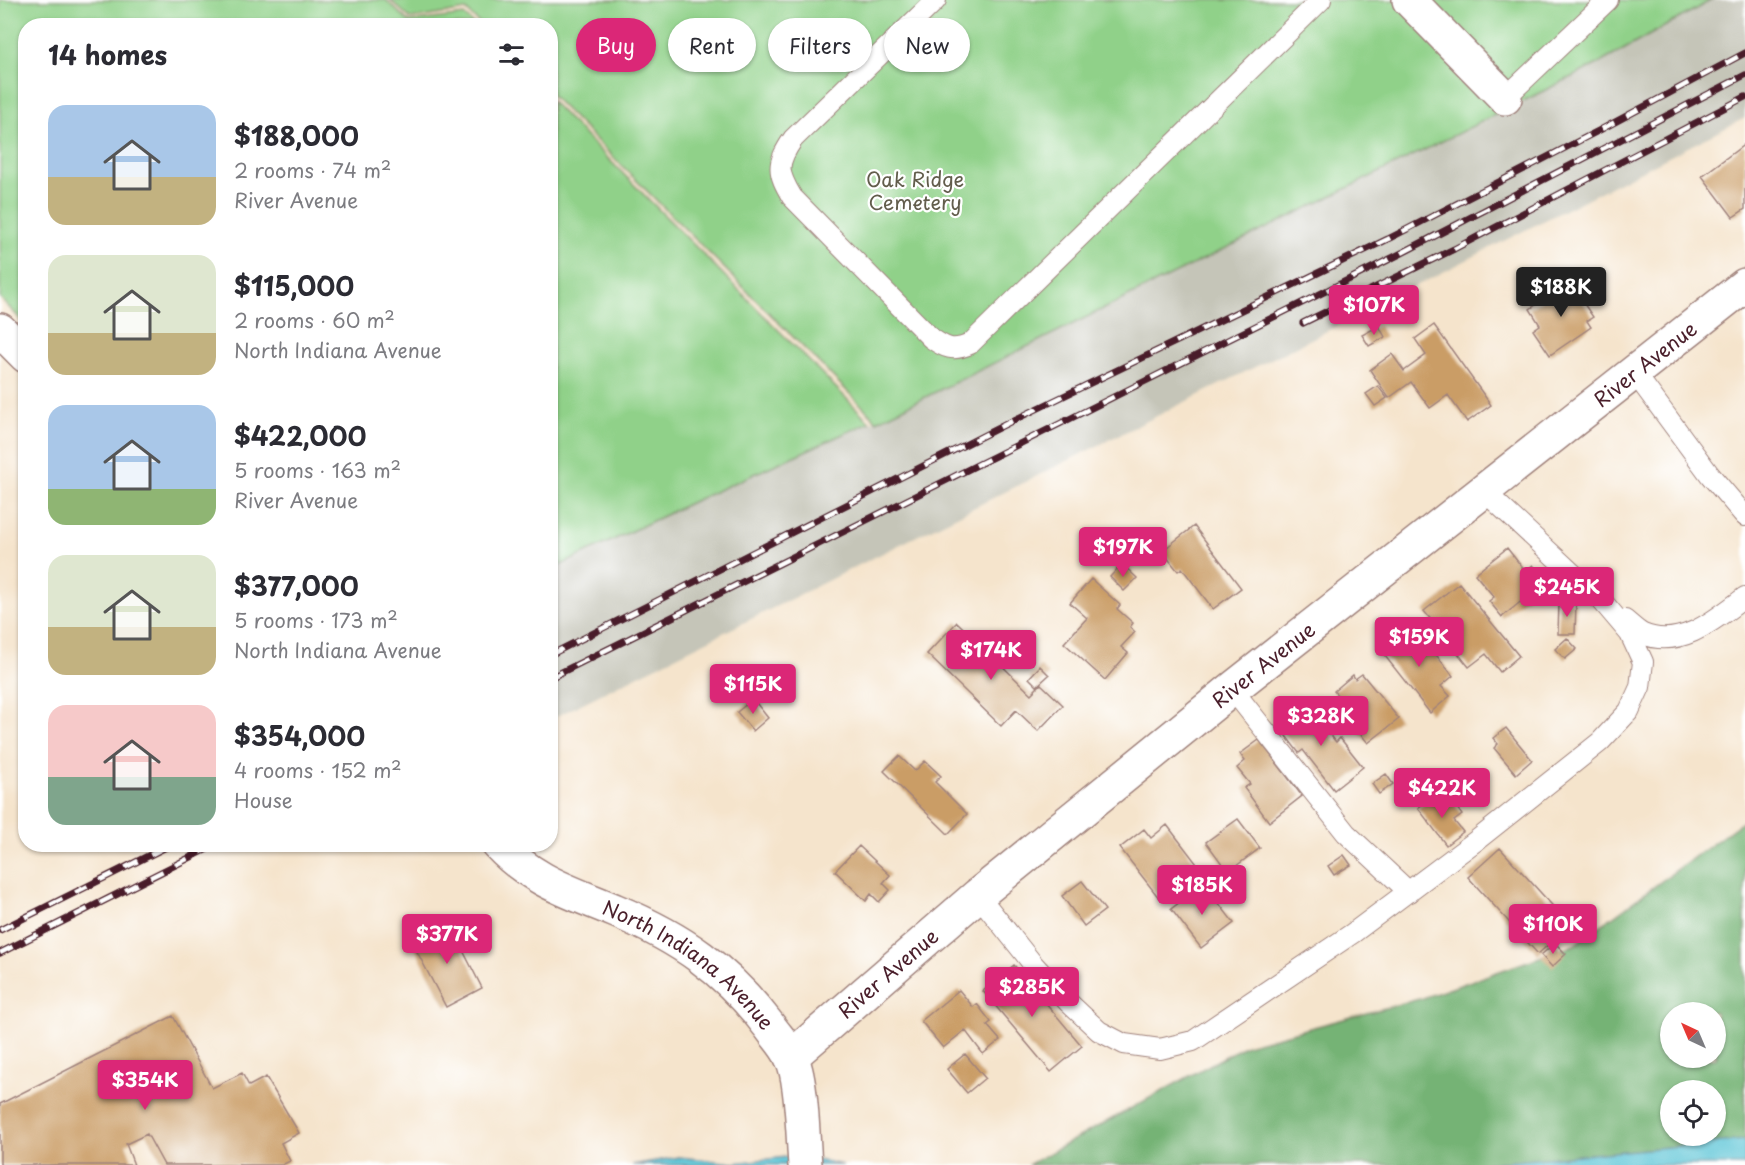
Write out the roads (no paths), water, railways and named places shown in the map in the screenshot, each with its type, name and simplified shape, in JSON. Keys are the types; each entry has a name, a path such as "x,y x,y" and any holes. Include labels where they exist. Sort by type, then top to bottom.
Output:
{"street":[{"path":"1409,0 1505,98"},
{"name":"River Avenue","path":"792,1057 978,895 1232,689 1745,285"},
{"path":"0,330 18,348"},
{"name":"North Indiana Avenue","path":"507,852 528,871 548,883 675,939 712,965 754,1006 792,1057 798,1086 804,1153"}],"lane":[{"path":"936,0 793,139 782,156 780,177 792,197 931,338 946,348 958,349 970,344 1321,0"},
{"path":"1505,98 1608,0"},
{"path":"1634,372 1710,475 1745,516"},
{"path":"1484,491 1602,601 1642,633 1660,638 1679,637 1707,625 1745,597"},
{"path":"978,895 1033,964 1099,1031 1124,1044 1160,1049 1193,1041 1353,933 1409,892 1600,742 1629,711 1640,687 1643,662 1630,634 1602,601"},
{"path":"1232,689 1346,832 1409,892"}],"water":[{"path":"1745,1140 1745,1165 1471,1165 1679,1146 1726,1146 1726,1142"},
{"path":"795,1156 843,1165 632,1165 679,1157 734,1163"}],"railway":[{"path":"558,651 1012,421 1388,239 1745,53"},
{"path":"558,674 1400,254 1745,75"},
{"path":"1303,323 1454,249 1745,97"},
{"path":"0,930 156,852"},
{"path":"0,953 201,852"}],"park label":[{"name":"Oak Ridge Cemetery","path":"915,190"}]}
